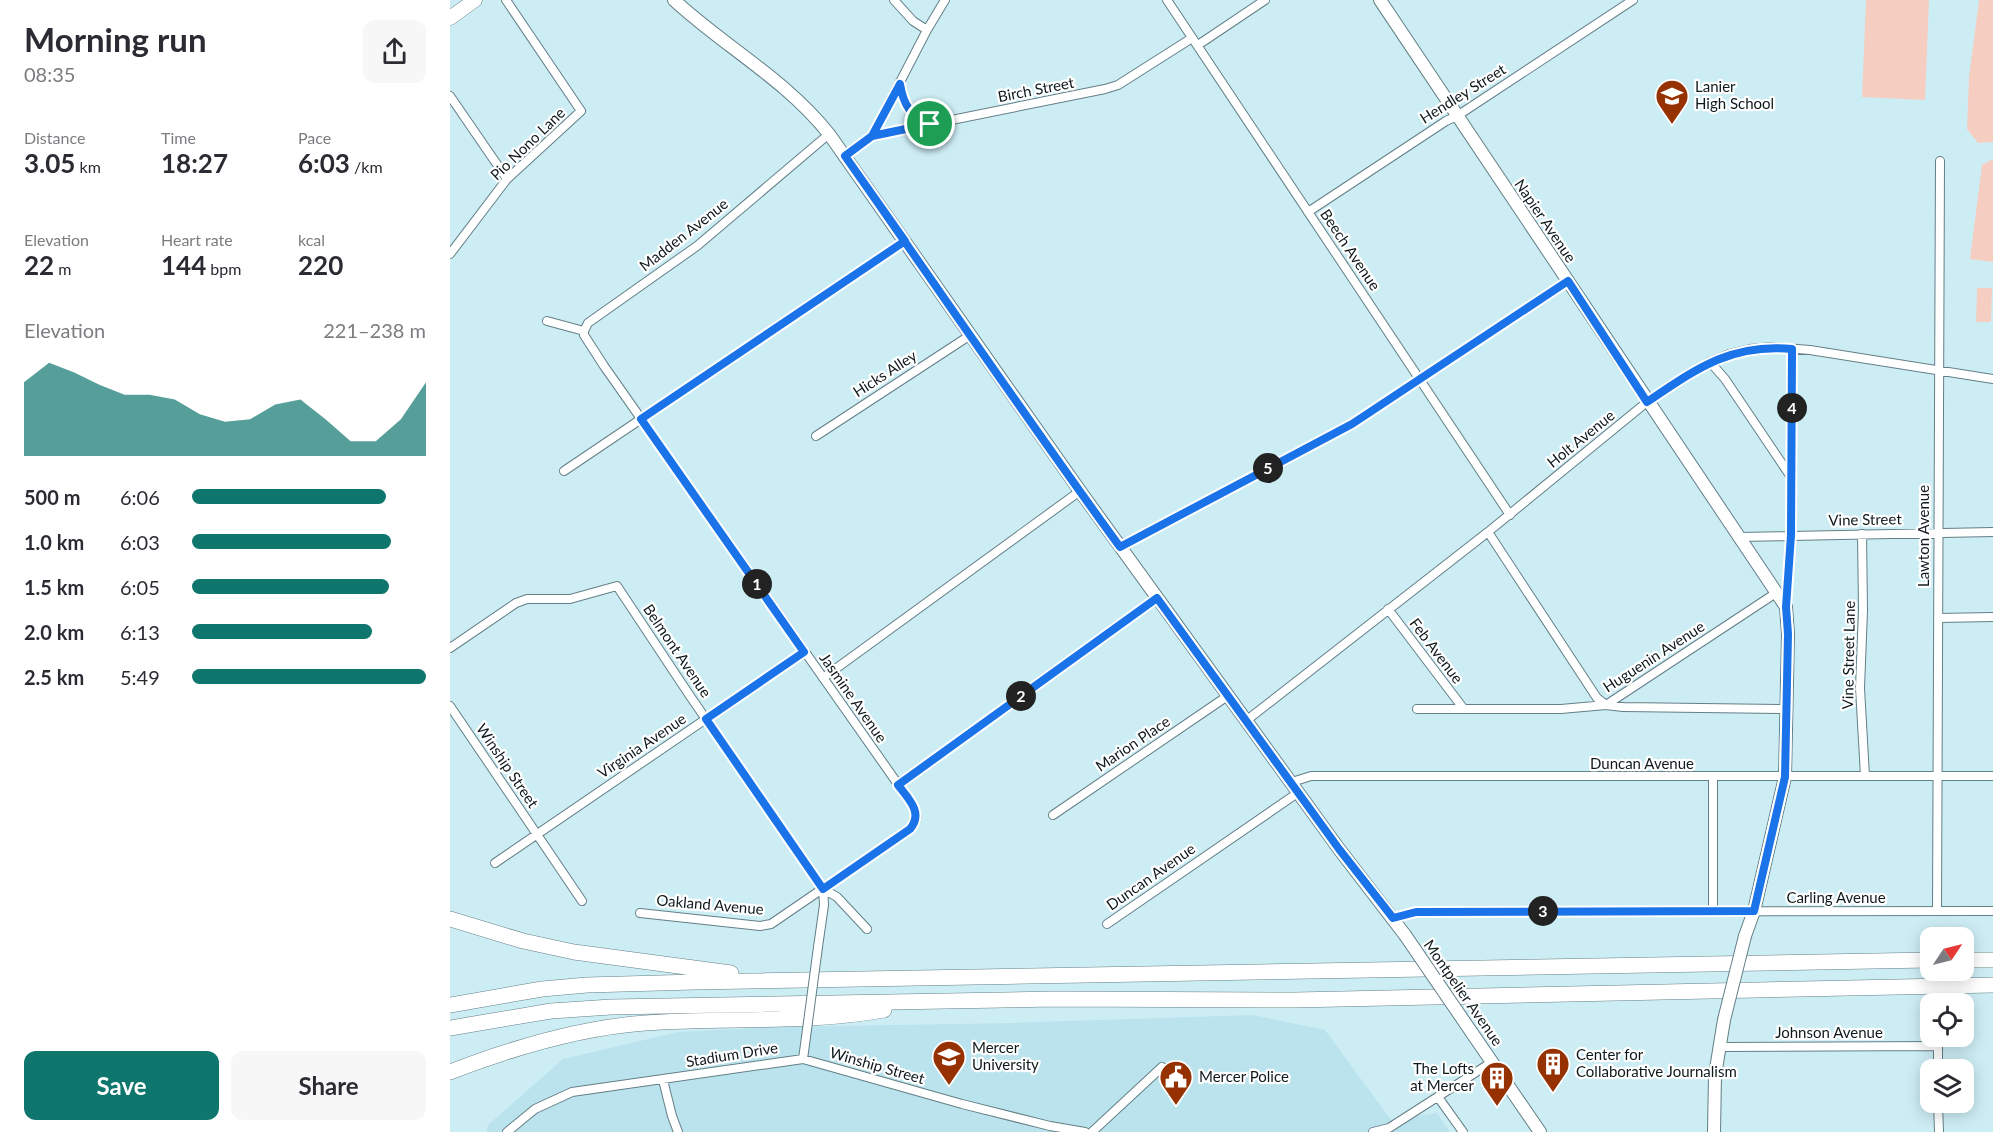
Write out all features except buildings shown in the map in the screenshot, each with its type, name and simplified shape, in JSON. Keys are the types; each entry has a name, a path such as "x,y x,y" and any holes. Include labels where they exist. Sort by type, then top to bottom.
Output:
{"highway":[{"path":"450,919 523,941 574,952 802,980"},
{"path":"450,1005 587,985 1347,969 1920,960"},
{"path":"1974,960 1993,960"},
{"path":"450,1028 551,1011 611,1007 1055,999 1295,1000 1993,985"},
{"path":"450,1072 528,1046 612,1028 654,1023 833,1016 880,1011 927,1002"}],"main road":[{"path":"450,18 461,4 475,0"}],"street":[{"name":"Pio Nono Lane","path":"450,254 507,179 581,111 506,0"},
{"name":"Montpelier Avenue","path":"674,0 696,20 800,100 829,134 969,336 1120,547 1393,918 1540,1132"},
{"path":"894,0 913,21 927,30"},
{"path":"845,156 872,136 945,0"},
{"name":"Beech Avenue","path":"1167,0 1510,514"},
{"path":"1198,45 1265,0"},
{"name":"Napier Avenue","path":"1380,0 1786,607"},
{"name":"Hendley Street","path":"1308,212 1381,162 1457,116 1633,0"},
{"name":"Birch Street","path":"872,136 1079,95 1118,85 1192,38"},
{"path":"900,84 904,102 914,116 930,124"},
{"path":"450,96 507,179"},
{"name":"Madden Avenue","path":"584,331 588,323 697,246 829,134"},
{"name":"Lawton Avenue","path":"1937,912 1940,161"},
{"path":"564,471 905,241"},
{"path":"1120,547 1352,424 1568,281"},
{"path":"548,321 584,331"},
{"name":"Jasmine Avenue","path":"584,331 584,335 641,419 916,814"},
{"name":"Hicks Alley","path":"816,436 969,336"},
{"name":"Holt Avenue","path":"1247,720 1488,532 1647,402 1710,362 1729,354 1772,347 1993,379"},
{"path":"1714,1132 1715,1075 1724,1020 1745,936 1754,911 1785,777 1788,634 1786,607 1791,535 1792,349"},
{"path":"1710,362 1725,379 1791,477"},
{"path":"823,678 1080,491"},
{"path":"1488,532 1598,699 1606,705 1654,708 1787,709"},
{"name":"Vine Street","path":"1738,537 1993,532"},
{"name":"Vine Street Lane","path":"1862,534 1860,688 1864,776"},
{"name":"Belmont Avenue","path":"450,648 516,603 527,599 570,599 617,586 823,889 837,897 867,929"},
{"name":"Huguenin Avenue","path":"1417,709 1561,709 1606,705 1776,593"},
{"path":"898,785 1157,598"},
{"name":"Feb Avenue","path":"1388,609 1462,708"},
{"path":"1938,618 1993,617"},
{"name":"Virginia Avenue","path":"495,863 804,652"},
{"name":"Marion Place","path":"1053,815 1229,695"},
{"name":"Winship Street","path":"450,706 582,901"},
{"name":"Duncan Avenue","path":"1107,924 1311,776 1993,776"},
{"path":"1713,777 1713,911"},
{"name":"Oakland Avenue","path":"640,913 767,925 910,829 915,824 916,814"},
{"path":"803,1059 824,905 823,889"},
{"name":"Carling Avenue","path":"1393,918 1416,912 1993,911"},
{"name":"Johnson Avenue","path":"1719,1047 1938,1046 1938,1059"},
{"name":"Winship Street","path":"803,1059 962,1104 1050,1126 1085,1132"},
{"name":"Stadium Drive","path":"507,1132 535,1109 572,1092 803,1059"},
{"path":"1373,1132 1389,1128 1492,1062"},
{"path":"1092,1132 1162,1067"},
{"path":"663,1080 678,1132"},
{"path":"1438,1097 1463,1132"},
{"path":"1938,1113 1939,1132"}],"shaded area":[{"path":"1866,0 1929,0 1925,100 1862,97"},
{"path":"1979,0 1993,0 1993,142 1978,143 1967,129 1969,77"},
{"path":"1993,161 1993,262 1970,259 1982,165"},
{"path":"1977,288 1992,288 1991,322 1976,322"},
{"name":"Mercer University","path":"1252,1015 1325,1030 1391,1120 1437,1113 1450,1132 486,1132 488,1125 563,1059 678,1032 779,1027 1011,1023"}],"place":[{"name":"Lanier High School","path":"1672,125"},
{"name":"Mercer University","path":"949,1086"},
{"name":"Center for Collaborative Journalism","path":"1553,1093"},
{"name":"Mercer Police","path":"1176,1106"},
{"name":"The Lofts at Mercer","path":"1497,1107"}],"route":[{"path":"930,124 872,136 845,156 905,241 641,419 804,652 706,719 823,889 915,824 914,807 898,785 1157,598 1339,849 1393,918 1416,912 1754,911 1785,777 1788,634 1786,607 1791,535 1792,349 1772,347 1729,354 1696,369 1647,402 1568,281 1352,424 1120,547 969,336 905,241 875,199 845,156 866,139 872,136 900,84 904,102 914,116 930,124"}]}
